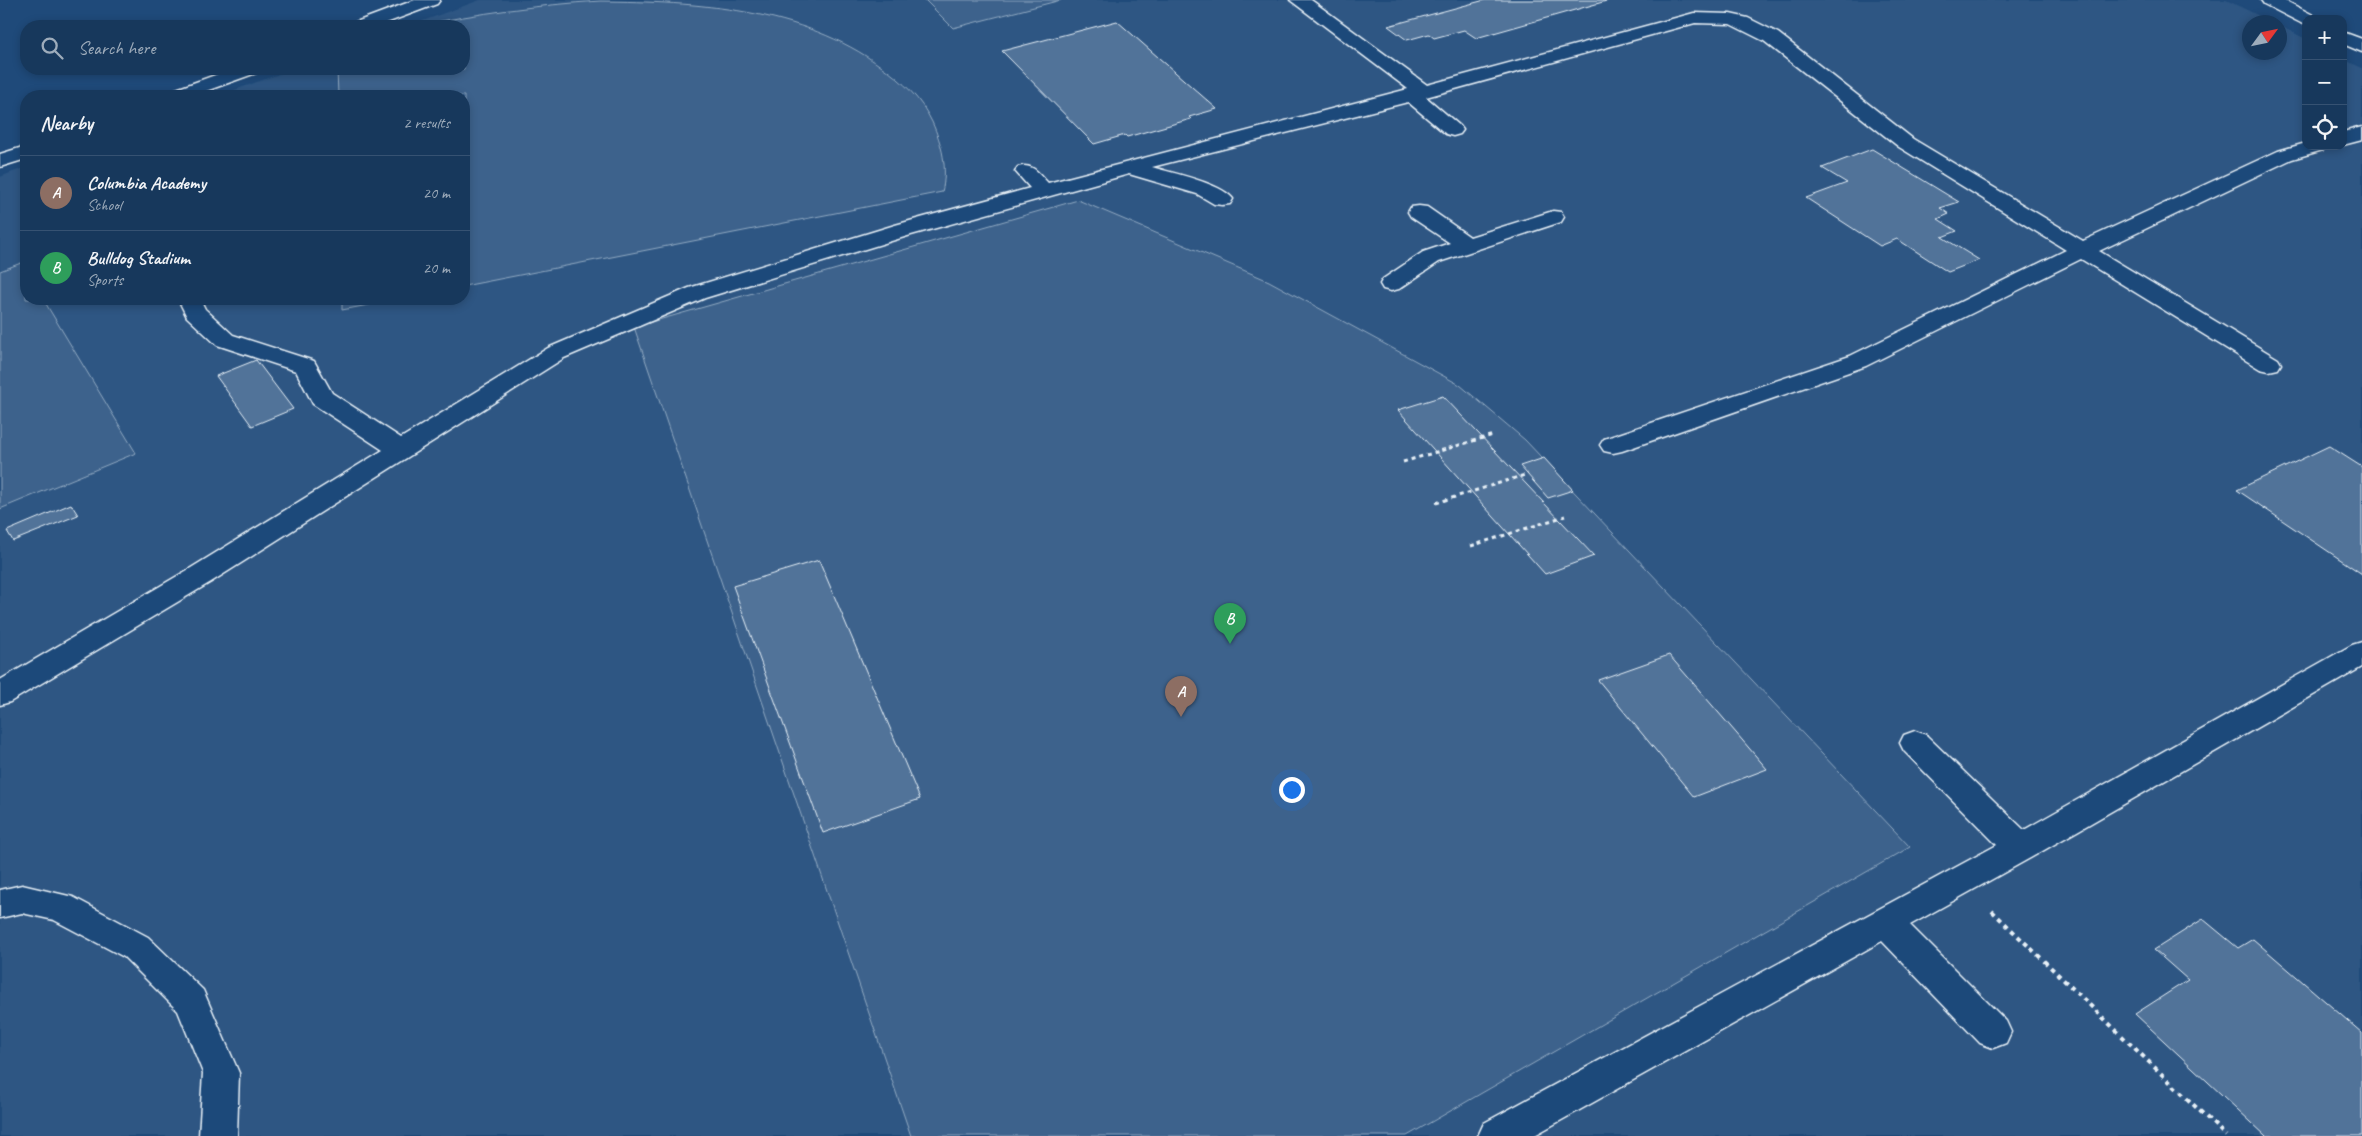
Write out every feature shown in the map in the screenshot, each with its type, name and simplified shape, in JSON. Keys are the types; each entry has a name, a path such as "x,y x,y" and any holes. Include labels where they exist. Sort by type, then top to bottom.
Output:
{"street":[{"path":"378,20 431,0"},
{"path":"1298,0 1417,93 1453,130"},
{"path":"2270,0 2302,16"},
{"path":"0,694 201,575 556,353 697,293 903,230 1128,167 1417,93 1694,18 1730,19 1742,22 1771,36 1906,143 2083,249 2269,364"},
{"path":"2347,39 2362,46"},
{"path":"192,90 233,75"},
{"path":"2347,138 2362,133"},
{"path":"1612,445 1858,361 2083,249 2285,155 2302,150"},
{"path":"0,161 20,154"},
{"path":"1128,167 1204,190 1222,199"},
{"path":"1025,171 1044,191"},
{"path":"1418,212 1468,245"},
{"path":"1391,284 1431,258 1553,217"},
{"path":"192,305 195,312 225,340 305,366 322,398 400,449"},
{"path":"1497,1136 2021,848 2362,653"},
{"path":"1915,743 2021,848"},
{"path":"0,904 22,899 61,907 136,947 191,1001 221,1073 218,1136"},
{"path":"1885,922 1993,1032"}],"path":[{"path":"1402,462 1493,435"},
{"path":"1436,503 1528,474"},
{"path":"1472,546 1564,516"},
{"path":"1961,881 2226,1136"}],"shaded area":[{"path":"480,0 2226,0 2257,15 2242,15 2242,60 2287,60 2287,30 2302,37 2302,150 2347,150 2347,61 2362,68 2362,1136 0,1136 0,177 20,169 20,305 470,305 470,90 235,90 276,75 470,75 470,20 425,20"},
{"path":"925,0 1061,0 953,28"},
{"path":"600,1 673,3 747,12 783,20 818,32 851,47 897,78 911,91 928,114 936,130 943,156 944,183 942,192 470,285 470,90 338,90 337,75 470,75 470,20 448,20 554,5"},
{"path":"1078,200 1269,281 1460,385 1525,440 1910,847 1407,1136 911,1136 634,327"},
{"path":"20,263 20,305 47,305 136,453 0,509 0,271"},
{"path":"342,305 368,305 342,310"}],"building":[{"path":"1485,0 1610,0 1476,38 1464,30 1434,38 1429,34 1407,40 1388,26"},
{"path":"1117,21 1217,109 1189,117 1191,119 1094,144 1002,51"},
{"path":"1872,149 1959,202 1940,208 1949,214 1938,219 1957,231 1942,237 1979,260 1948,272 1897,239 1880,246 1806,198 1847,183 1822,168"},
{"path":"256,360 293,409 252,426 216,376"},
{"path":"1443,396 1594,556 1545,574 1398,410"},
{"path":"2329,446 2362,467 2362,574 2237,490"},
{"path":"1544,458 1573,490 1548,498 1520,466"},
{"path":"71,504 78,515 13,541 7,531"},
{"path":"819,560 920,799 823,833 733,586"},
{"path":"1669,655 1767,769 1694,797 1598,680"},
{"path":"2203,919 2238,948 2253,939 2362,1033 2362,1136 2266,1136 2135,1014 2188,980 2154,950"}],"place":[{"name":"Bulldog Stadium","path":"1230,644"},
{"name":"Columbia Academy","path":"1181,717"}]}
